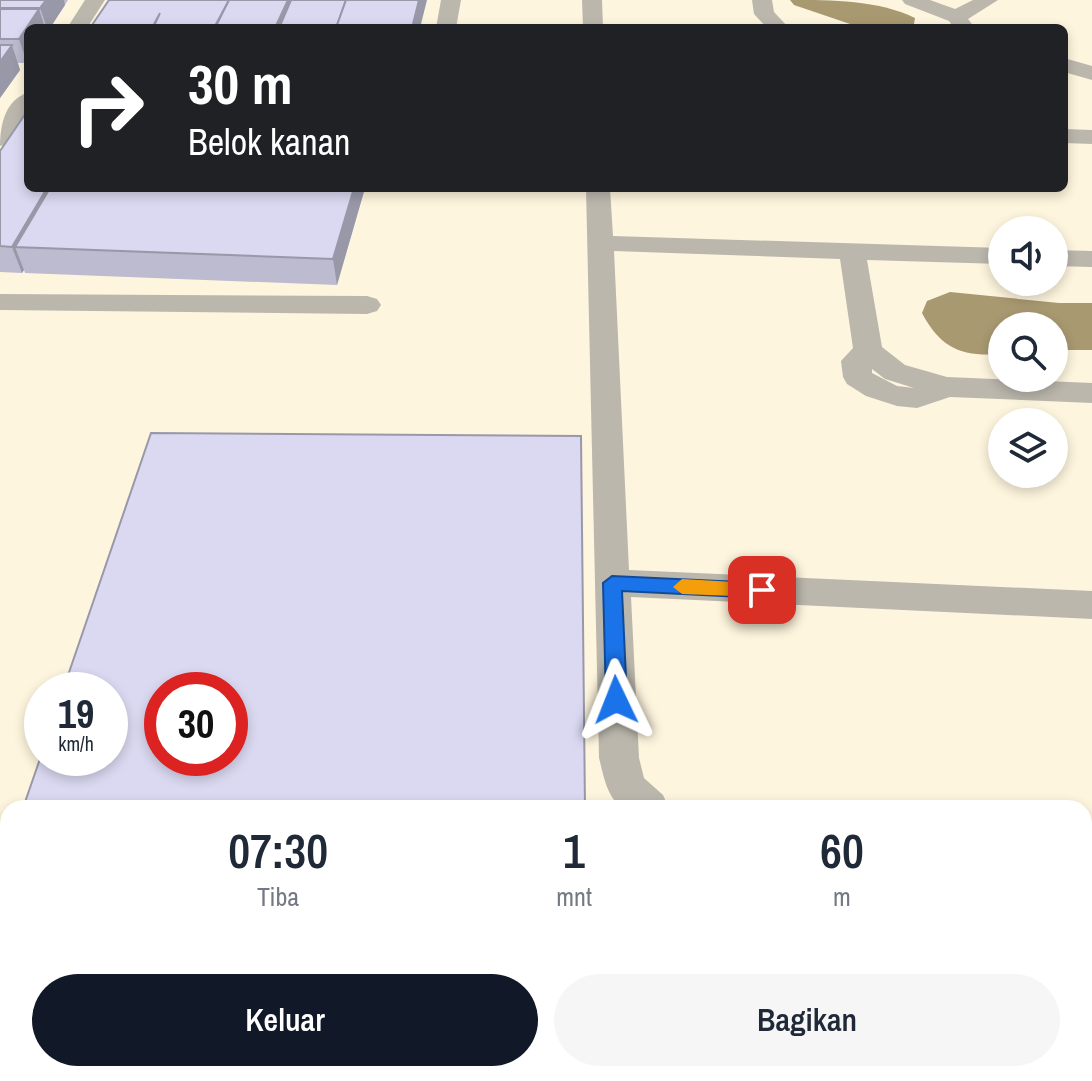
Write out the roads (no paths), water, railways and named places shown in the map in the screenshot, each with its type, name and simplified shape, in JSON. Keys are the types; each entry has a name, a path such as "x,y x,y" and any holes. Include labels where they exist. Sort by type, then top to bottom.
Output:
{"street":[{"path":"80,24 95,0"},
{"path":"447,24 451,0"},
{"path":"592,0 593,24"},
{"path":"912,0 960,22 988,0"},
{"path":"1068,66 1092,73"},
{"path":"0,139 24,106"},
{"path":"1068,136 1092,137"},
{"path":"598,192 619,758 626,787 640,800"},
{"path":"600,243 988,256"},
{"path":"852,251 868,351 856,361 858,377 878,392 902,398 927,397 946,387 1092,393"},
{"path":"1068,258 1092,259"},
{"path":"0,302 367,305"},
{"path":"612,583 1092,605"}]}
